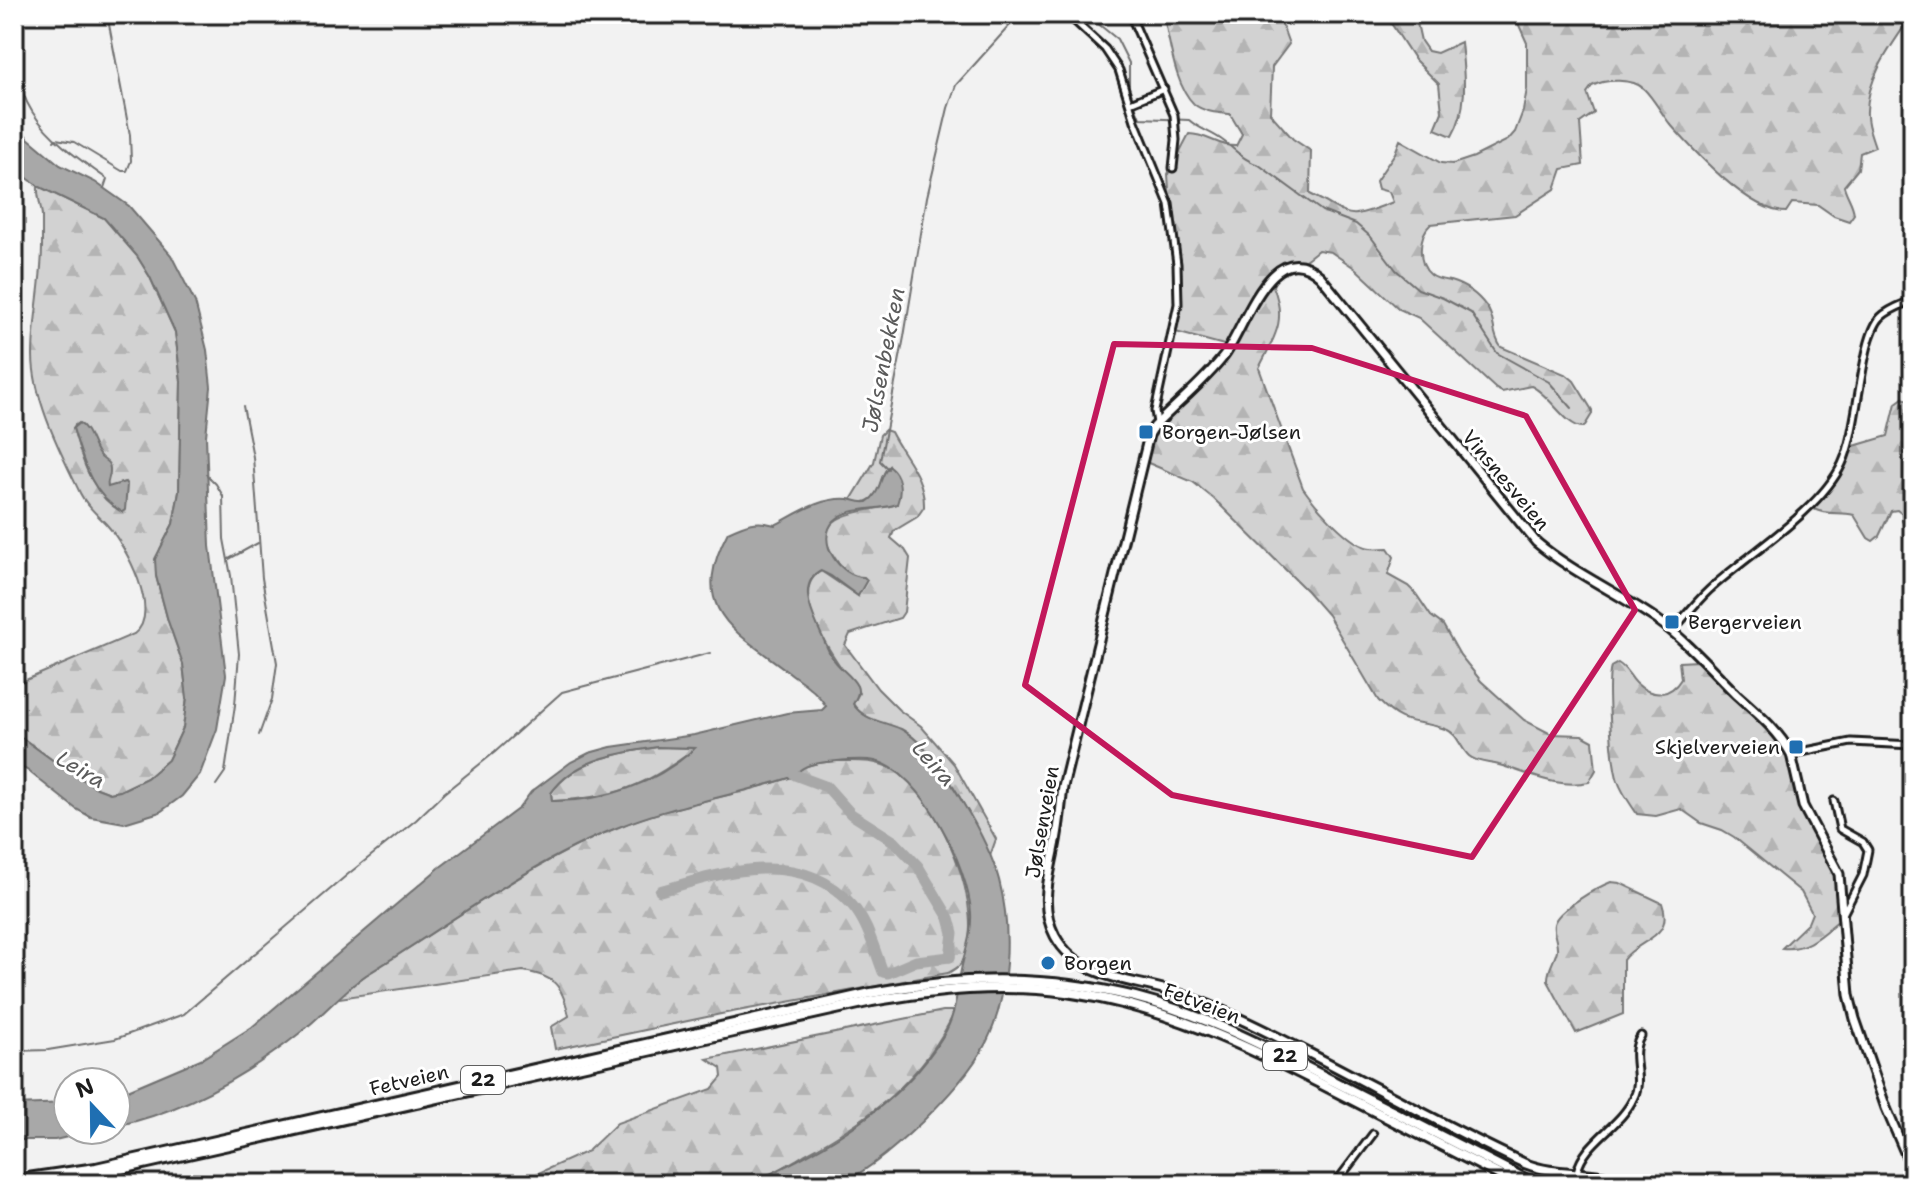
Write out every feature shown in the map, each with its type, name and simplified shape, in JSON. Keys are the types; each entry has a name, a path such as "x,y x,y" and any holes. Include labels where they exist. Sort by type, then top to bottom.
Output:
{"highway":[{"name":"22","path":"950,986 1015,984"},
{"name":"Fetveien","path":"1015,984 1115,1001 1166,1014 1212,1031 1517,1184"},
{"name":"Fetveien","path":"1015,984 1068,984 1133,996 1216,1023 1535,1184"},
{"name":"Fetveien","path":"14,1180 96,1168 847,998 950,986"},
{"name":"Fetveien","path":"54,1184 849,1005 950,986"}],"main road":[{"name":"Vinsnesveien","path":"1156,425 1226,353 1255,300 1273,275 1293,264 1310,267 1329,286 1536,542 1563,563 1672,631 1776,732 1791,754 1805,812 1839,874 1852,1011 1886,1108 1913,1171"},
{"name":"Jølsenveien","path":"1156,425 1149,435 1063,787 1045,896 1054,935 1073,959 1093,971 1167,990 1223,1011 1526,1164 1608,1176 1628,1184"}],"street":[{"name":"Jølsenveien","path":"1067,14 1111,55 1123,78 1135,121 1167,197 1177,264 1177,316 1155,411 1156,425"},
{"path":"1130,14 1175,120 1173,168"},
{"path":"1130,103 1164,89"},
{"path":"1672,631 1710,589 1798,515 1835,475 1842,464 1855,424 1871,332 1880,318 1913,300"},
{"path":"1791,754 1851,742 1913,745"},
{"path":"1834,801 1840,829 1863,842 1868,850 1863,875 1843,914"},
{"path":"1577,1172 1582,1157 1634,1098 1638,1079 1636,1050 1641,1036"},
{"path":"1335,1184 1373,1134"}],"highlighted area":[{"path":"1114,344 1312,348 1526,416 1635,610 1472,857 1172,795 1025,685"}],"green space":[{"path":"1163,14 1278,14 1289,44 1272,67 1270,113 1293,139 1311,151 1310,194 1342,211 1356,214 1393,202 1389,192 1378,189 1376,181 1400,140 1441,163 1453,164 1508,140 1515,132 1527,89 1527,43 1514,14 1913,14 1875,75 1867,120 1875,147 1860,153 1858,169 1844,186 1854,214 1849,221 1834,216 1818,205 1792,203 1786,212 1756,202 1723,178 1693,149 1644,89 1633,83 1611,81 1592,86 1587,93 1594,113 1580,123 1583,165 1562,169 1555,189 1515,215 1431,224 1427,229 1421,250 1426,270 1435,277 1470,290 1479,298 1489,311 1501,347 1567,375 1574,381 1592,410 1584,427 1564,417 1531,386 1502,392 1496,389 1419,318 1399,309 1356,269 1331,252 1318,250 1281,273 1275,281 1273,286 1279,319 1259,368 1303,488 1330,520 1355,542 1369,548 1388,548 1394,557 1388,575 1416,594 1431,616 1443,625 1460,655 1481,681 1524,720 1551,734 1582,735 1593,741 1596,770 1589,782 1554,782 1476,760 1466,753 1449,731 1396,715 1378,700 1328,615 1307,591 1193,482 1146,462 1149,429 1209,378 1226,355 1228,346 1172,331 1176,303 1168,174 1189,134 1236,146 1242,134 1230,114 1202,109 1187,96 1177,74"},
{"path":"1385,14 1415,14 1421,41 1428,51 1437,53 1461,42 1463,102 1452,136 1435,129 1442,112 1439,84 1415,60"},
{"path":"38,186 104,218 137,256 175,332 181,381 179,492 173,524 160,549 156,576 183,664 187,698 183,728 168,760 147,778 110,793 62,767 14,732 14,685 134,634 142,624 144,611 143,596 131,563 115,535 80,493 49,426 38,390 33,355 42,260 42,216","holes":["75,425 102,459 109,476 106,482 108,488 125,482 108,500 95,485 86,467 73,428"]},
{"path":"1903,398 1913,403 1913,529 1906,528 1902,514 1897,510 1891,511 1879,536 1873,541 1854,515 1814,509 1816,501 1835,479 1847,453 1854,446 1888,436 1896,403"},
{"path":"885,430 891,432 917,477 924,507 917,517 894,531 891,538 910,558 904,612 900,618 850,634 845,645 878,689 921,726 954,764 996,839 990,856 957,792 937,762 905,732 865,716 853,704 859,693 819,632 812,613 808,596 811,581 821,571 858,596 856,577 843,569 830,550 826,537 829,527 848,515 897,504 889,466 874,496 861,503 851,500 874,462 880,435"},
{"path":"1698,661 1786,751 1798,771 1805,812 1839,879 1839,920 1820,936 1799,947 1782,948 1808,923 1812,913 1801,892 1734,837 1701,823 1681,809 1656,816 1637,814 1620,785 1610,724 1611,667 1618,663 1642,688 1660,693 1672,689 1681,679 1679,662"},
{"path":"657,747 696,748 661,772 628,788 594,797 552,801 551,793 561,781 585,765 612,755"},
{"path":"835,761 873,762 894,770 928,804 943,829 965,887 970,915 969,941 962,962 948,973 721,1014 555,1049 551,1027 569,1016 566,1005 555,983 534,973 523,971 340,998 339,995 366,975 489,896 585,842 640,819 772,783 794,776 807,766"},
{"path":"1611,882 1620,883 1662,903 1665,915 1663,924 1653,937 1623,960 1623,1014 1576,1033 1548,981 1557,950 1554,924 1570,906"},
{"path":"955,1011 927,1057 892,1095 828,1142 757,1181 730,1186 702,1186 652,1184 629,1177 584,1184 514,1184 588,1151 617,1123 712,1089 722,1077 721,1068 707,1059"}],"water":[{"path":"14,121 28,138 60,165 95,182 129,206 171,255 195,302 207,350 211,387 206,436 210,546 226,675 217,729 200,774 182,796 160,812 124,823 91,817 76,809 27,770 14,764 14,732 62,767 110,793 147,778 168,760 183,728 187,698 183,664 156,576 155,559 173,524 179,492 181,381 175,332 137,256 104,218 38,186 14,168"},
{"path":"79,423 86,429 99,455 109,464 108,487 125,482 127,485 125,510 122,512 103,496 90,476 73,428"},
{"name":"Leira","path":"889,466 898,479 900,494 897,504 840,516 829,529 827,538 839,565 867,580 858,596 821,571 809,584 811,609 830,654 857,686 858,693 853,704 863,714 901,729 919,742 944,773 968,812 988,850 999,880 1007,941 1000,1004 987,1041 949,1094 894,1148 860,1173 839,1183 808,1186 748,1184 804,1157 882,1105 925,1061 943,1036 954,1009 971,920 962,872 940,824 910,783 893,769 875,761 863,760 808,766 795,776 662,812 585,842 521,876 366,975 301,1032 259,1063 214,1090 132,1122 132,1088 203,1058 252,1027 439,868 519,808 531,792 571,762 611,747 694,735 787,713 822,710 826,706 812,689 754,646 724,618 715,602 712,582 716,560 728,532 740,527 756,522 775,525 828,501 848,499 867,502 875,494","holes":["657,747 695,748 680,761 646,781 610,794 552,801 551,793 561,781 598,760"]},
{"path":"52,1104 52,1140 14,1140 14,1105"}],"waterway":[{"path":"24,14 18,44 18,70 23,93 46,130 107,179 104,188"},
{"path":"54,141 74,142 122,171 127,171 131,161 130,135 107,14"},
{"name":"Jølsenbekken","path":"888,469 880,461 927,197 948,108 956,85 1020,14"},
{"path":"1086,14 1117,39 1129,63 1129,91 1140,118 1189,120 1322,211 1356,224 1371,237 1396,270 1418,289 1471,313 1497,353 1549,382 1572,408"},
{"path":"243,406 253,457 262,578 277,663 272,699 259,735"},
{"path":"206,474 223,496 224,539 239,654 225,772 216,785"},
{"path":"229,559 258,543"},
{"path":"14,1051 48,1050 115,1039 184,1014 416,820 562,692 710,653"},
{"path":"795,775 827,787 851,814 895,842 918,866 949,918 953,933 950,957"},
{"path":"660,891 735,872 786,870 810,876 832,887 852,905 866,928 883,972 888,973 916,961 950,957"}],"place":[{"name":"Borgen-Jølsen","path":"1146,432"},
{"name":"Bergerveien","path":"1672,622"},
{"name":"Skjelverveien","path":"1796,747"},
{"name":"Borgen","path":"1048,963"}]}
